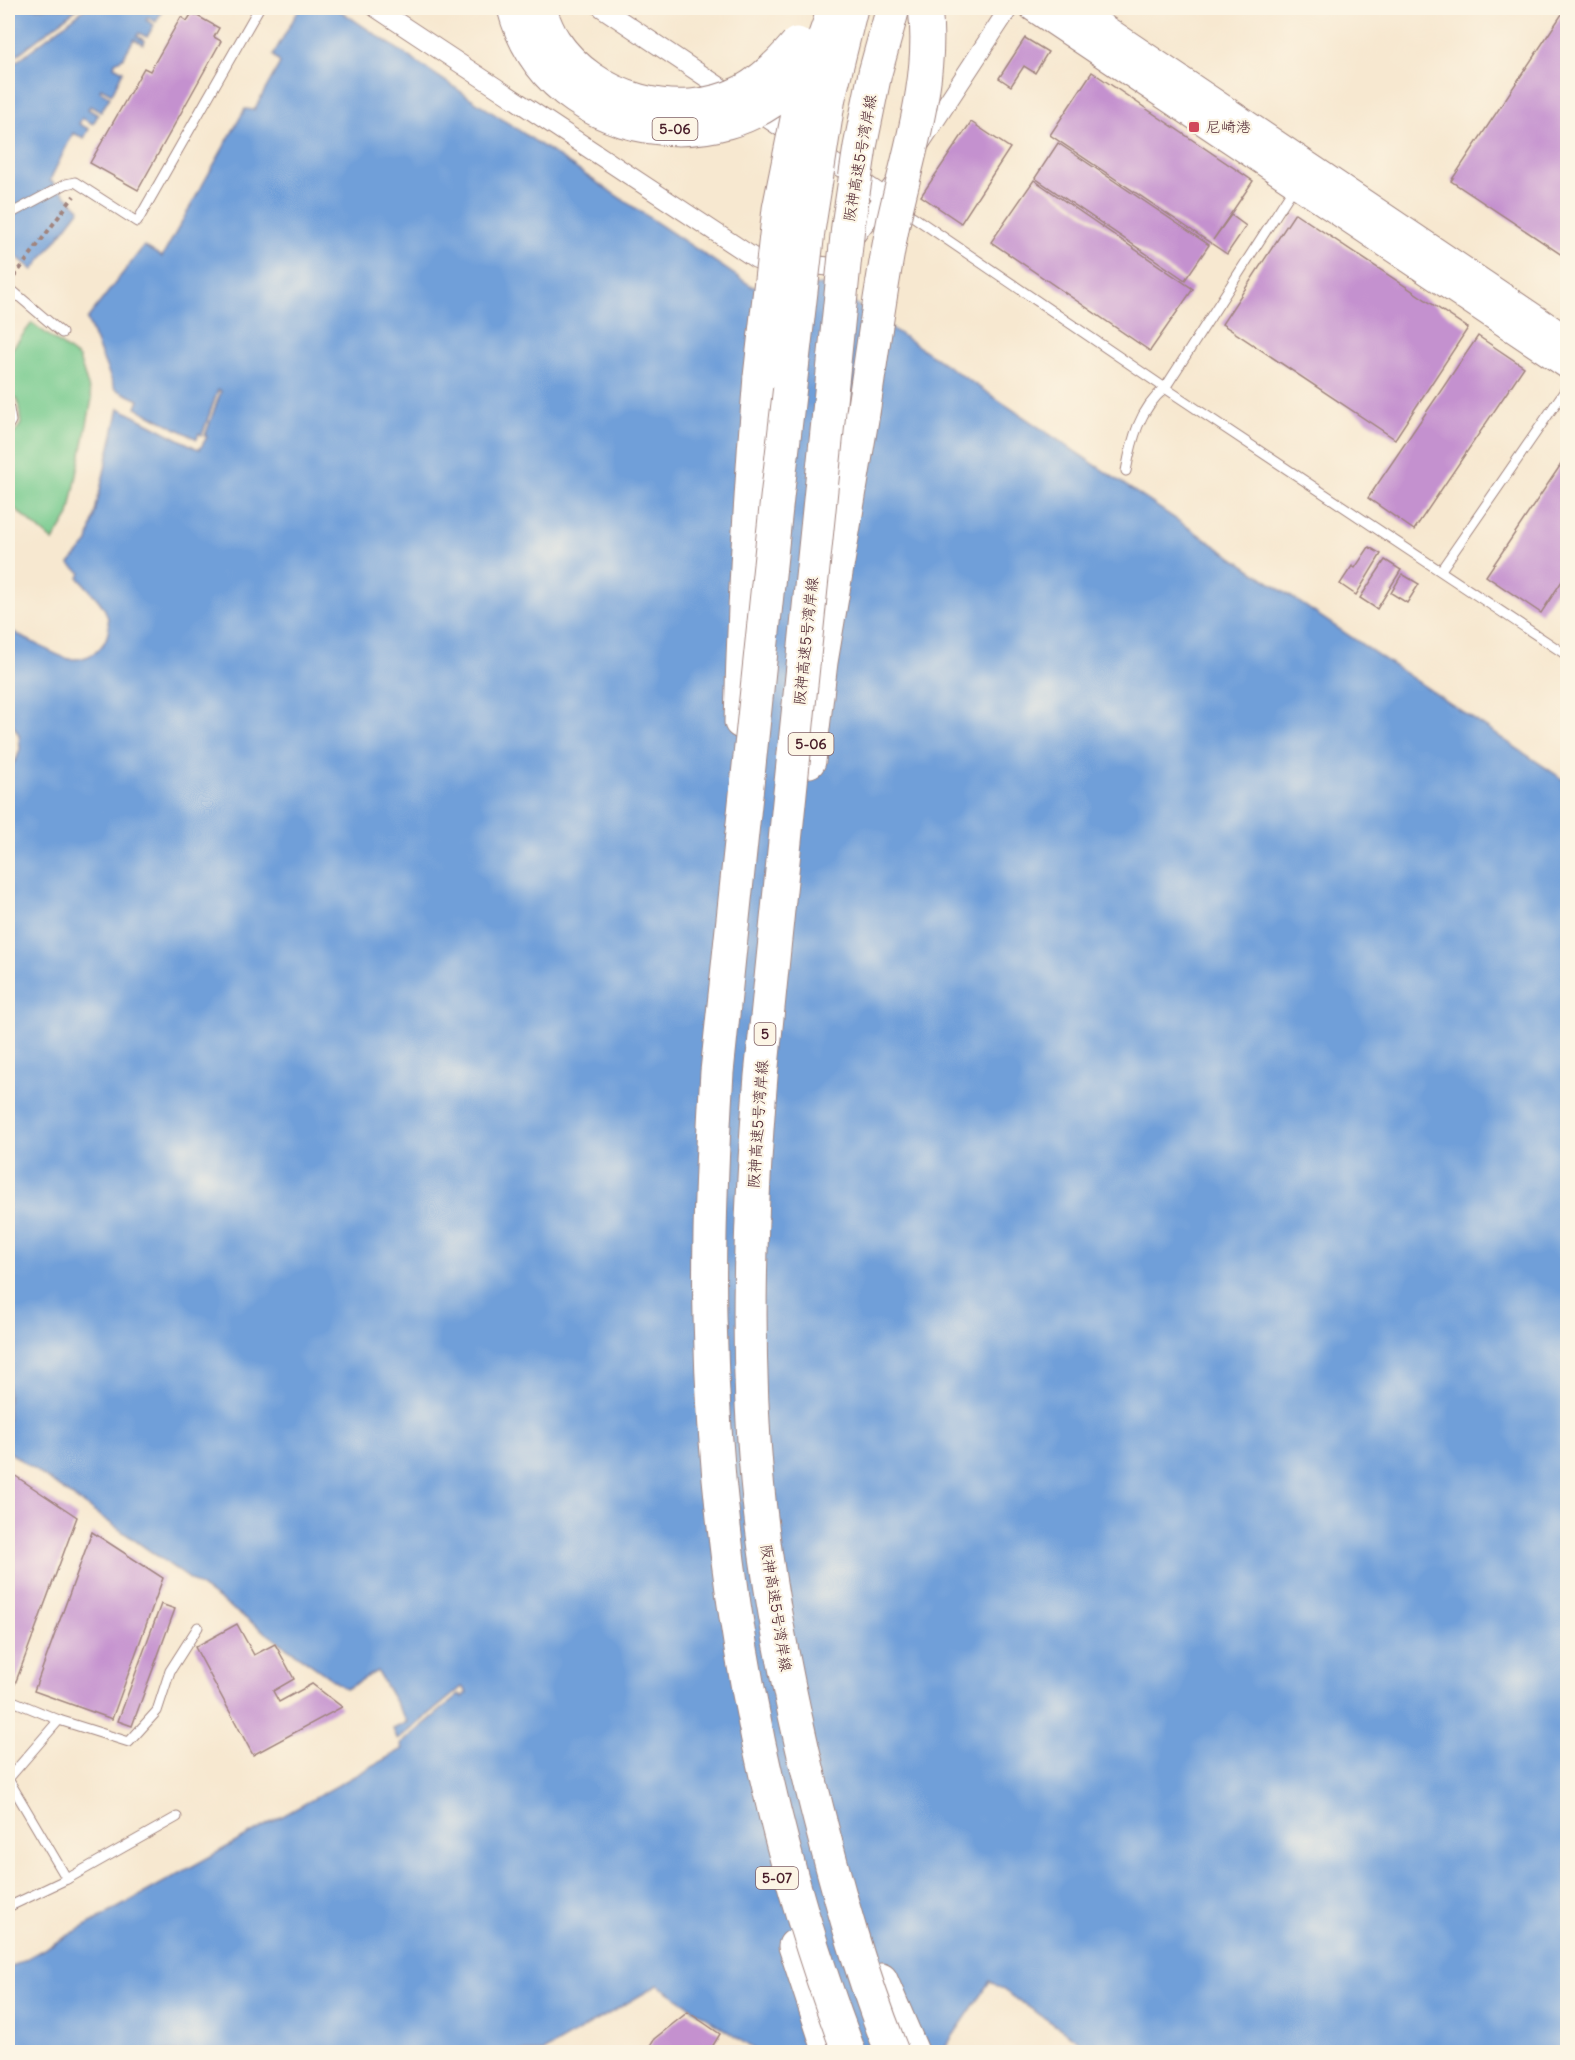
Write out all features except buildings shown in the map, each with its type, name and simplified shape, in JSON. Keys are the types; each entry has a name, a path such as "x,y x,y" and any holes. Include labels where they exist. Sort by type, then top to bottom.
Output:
{"highway":[{"name":"5-06","path":"514,8 522,32 534,54 561,87 580,101 599,112 641,126 688,129 711,126 735,119 760,109 779,95 798,78 812,60 822,41 833,8"},
{"name":"5-06","path":"538,8 554,40 578,68 592,80 627,98 666,106 722,100 756,83 772,72 798,42 808,26 814,8"},
{"path":"736,888 744,591 761,365 779,209 819,8"},
{"path":"849,2052 813,1948 788,1862 749,1698 726,1547 718,1472 710,1315 712,1166 716,1095 777,498 808,231 830,97 851,8"},
{"name":"阪神高速5号湾岸線","path":"892,2052 852,1939 827,1851 785,1666 768,1570 758,1480 752,1395 750,1312 754,1164 761,1076 848,226 860,147 875,73 893,8"},
{"name":"5-06","path":"761,1076 789,940 821,662 894,221 923,85 927,49 925,8"},
{"name":"5-07","path":"749,1698 756,1774 774,1865 797,1953 830,2052"},
{"path":"827,1851 912,2052"}],"street":[{"path":"376,8 756,259 833,267 885,197 1009,8"},
{"path":"602,8 885,197"},
{"path":"1033,8 1568,340"},
{"path":"1076,8 1568,366"}],"lane":[{"path":"8,215 61,186 75,182 137,222 259,8"},
{"path":"1126,471 1133,435 1154,398 1165,388 1302,174"},
{"path":"885,197 1165,388 1568,656"},
{"path":"8,287 62,333"},
{"path":"1441,570 1568,386"},
{"path":"8,404 11,422 8,426"},
{"path":"8,1699 59,1720 129,1742 157,1711 170,1671 198,1627"},
{"path":"59,1720 8,1779 66,1879"},
{"path":"8,1906 66,1879 177,1817"}],"path":[{"path":"17,272 74,196"}],"green space":[{"path":"32,323 79,358 92,399 69,515 53,541 8,503 8,442 21,424 18,400 8,392 8,354"}],"water":[{"path":"8,8 78,8 8,62"},
{"path":"86,8 163,9 156,22 148,17 146,20 154,25 147,37 139,33 137,36 145,41 143,44 134,39 123,58 115,62 114,66 123,71 112,94 101,88 100,91 110,97 101,112 90,106 88,109 98,115 93,124 82,118 79,124 89,129 84,138 73,133 50,180 80,209 33,270 8,250 8,68"},
{"path":"300,8 336,8 753,287 825,285 836,289 1567,782 1567,2052 1095,2052 990,1981 942,2052 758,2052 658,1985 543,2052 8,2052 8,1969 403,1749 401,1744 460,1694 462,1697 467,1692 462,1687 398,1740 393,1729 407,1722 377,1671 346,1689 8,1451 8,771 20,749 19,735 8,716 8,629 49,651 70,659 89,656 97,651 107,637 108,620 103,606 79,578 81,573 69,564 88,542 119,408 196,448 200,449 207,437 205,436 221,391 218,390 202,435 199,433 197,439 136,408 139,400 115,389 87,319 144,246 162,257 245,109 254,110 280,63 273,55"}],"place":[{"name":"尼崎港","path":"1194,127"}]}
